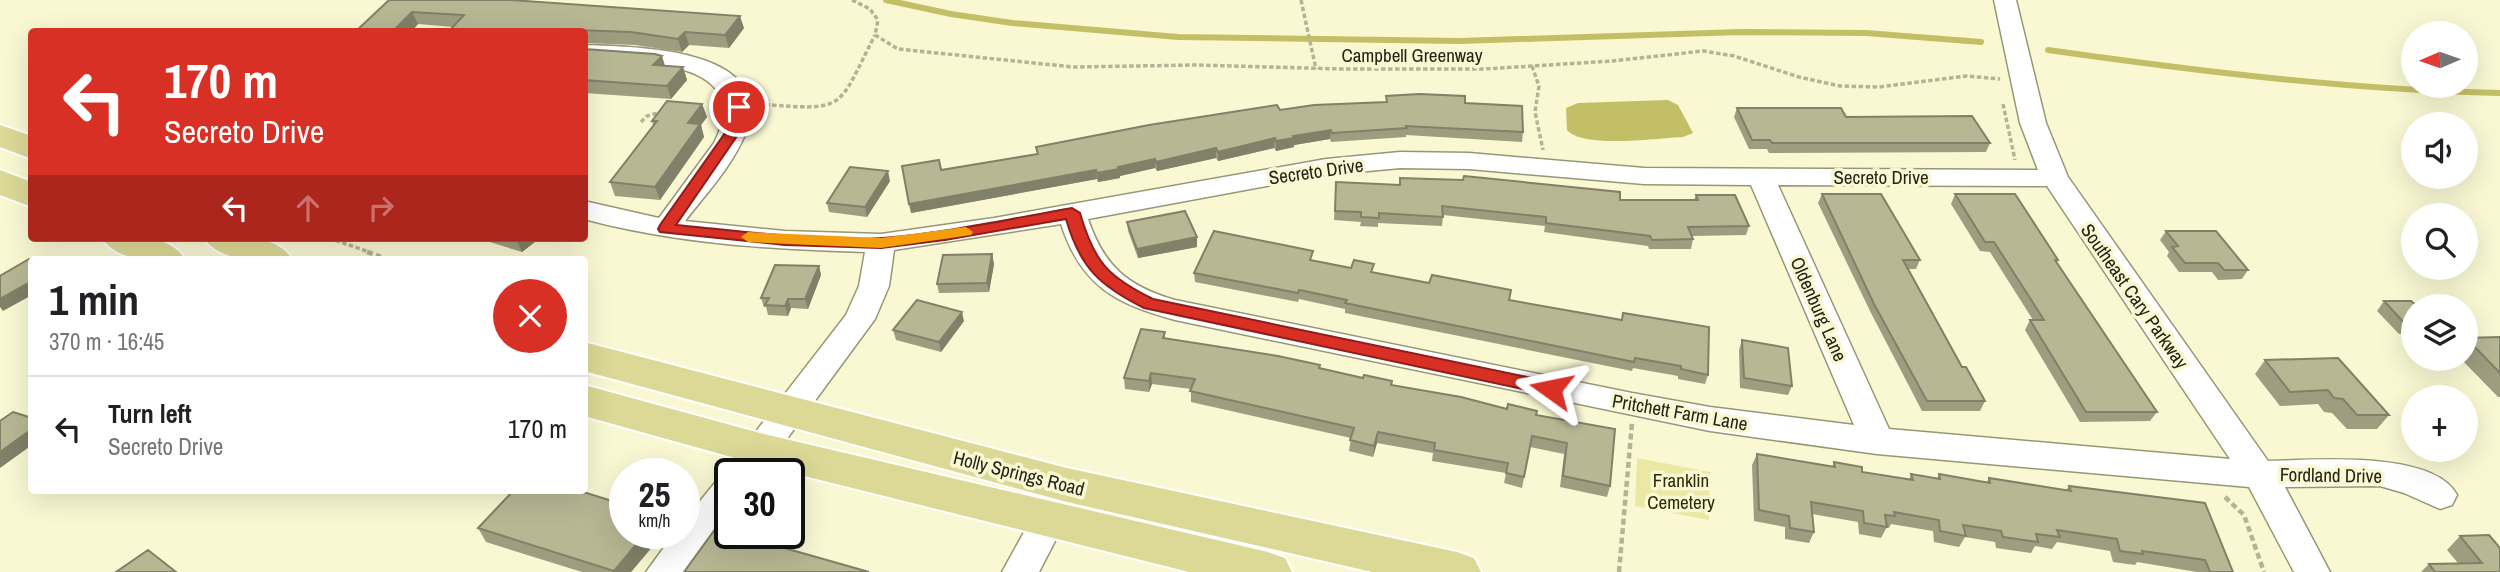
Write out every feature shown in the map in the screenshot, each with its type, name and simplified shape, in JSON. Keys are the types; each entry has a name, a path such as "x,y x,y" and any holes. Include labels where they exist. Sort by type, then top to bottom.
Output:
{"main road":[{"path":"0,135 28,147"},
{"path":"0,181 28,194"},
{"path":"130,242 160,256"},
{"path":"233,242 266,256"},
{"name":"Holly Springs Road","path":"588,357 788,412 1268,572"},
{"name":"Holly Springs Road","path":"588,401 740,458"},
{"name":"Holly Springs Road","path":"805,469 1057,503 1457,572"}],"street":[{"name":"Southeast Cary Parkway","path":"2005,0 2035,130 2055,178 2259,474 2291,528 2312,572"},
{"path":"588,52 684,62 713,73 730,86 735,94 739,107 732,133 666,229"},
{"name":"Secreto Drive","path":"588,211 666,229 785,240 881,243 945,236 1326,167 1400,160 1469,161 1613,175 2055,178"},
{"name":"Oldenburg Lane","path":"1761,177 1877,441"},
{"name":"Pritchett Farm Lane","path":"1072,213 1078,234 1095,267 1118,288 1149,304 1632,405 1756,426 1877,441 2259,474"},
{"path":"754,458 860,320 873,286 881,243"},
{"name":"Fordland Drive","path":"2259,474 2380,473 2414,482 2440,495"},
{"path":"1020,572 1057,503"},
{"path":"664,572 714,509"}],"path":[{"path":"750,105 808,107 838,100 849,88 875,35 878,20 875,14 852,0"},
{"path":"1301,0 1316,69"},
{"name":"Campbell Greenway","path":"875,35 898,49 1011,63 1073,67 1217,65 1427,70 1532,66 1703,51 1734,56 1821,82 1849,87 1904,85 1966,76 1998,79"},
{"path":"1532,66 1538,80 1535,112 1544,157"},
{"path":"641,122 656,113 671,110"},
{"path":"340,242 379,256"},
{"path":"1619,572 1632,422"},
{"path":"2224,487 2222,495 2239,507 2249,526 2264,572"}],"green space":[{"name":"Franklin Cemetery","path":"1637,458 1710,472 1709,520 1635,506"}],"shaded area":[{"path":"1668,100 1678,105 1693,133 1683,137 1604,141 1576,136 1567,130 1566,108 1578,103"}],"building":[{"path":"389,0 511,0 740,16 725,35 685,32 678,39 631,32 588,30 588,28 452,28 464,15 412,12 396,28 359,28"},
{"path":"588,49 662,56 653,65 683,67 667,86 588,80"},
{"path":"1386,96 1465,96 1465,103 1522,106 1523,132 1406,126 1407,128 1332,133 1331,130 1276,141 1275,138 1218,152 1216,148 1156,162 1155,159 1118,167 1119,169 1097,173 1096,170 909,204 902,166 939,160 941,170 1038,154 1036,147 1149,125 1277,105 1280,110 1314,105 1387,102"},
{"path":"667,101 702,104 688,123 700,124 655,187 610,182 657,121 652,121"},
{"path":"1737,108 1841,108 1846,117 1972,116 1990,143 1772,143 1770,140 1752,140"},
{"path":"850,167 888,171 865,207 827,203"},
{"path":"1464,176 1620,192 1620,200 1698,200 1696,195 1735,195 1749,226 1688,227 1693,239 1652,240 1650,236 1546,223 1546,217 1442,206 1443,217 1379,213 1379,218 1361,217 1361,212 1335,211 1336,182 1400,185 1400,178 1463,180"},
{"path":"1822,194 1881,194 1920,260 1903,260 1962,367 1966,367 1985,401 1927,401 1874,304"},
{"path":"1955,194 2015,194 2058,260 2055,260 2157,412 2086,412 2030,320 2044,320 1994,242 1985,242"},
{"path":"1185,211 1197,237 1137,249 1127,222"},
{"path":"1214,231 1313,251 1310,260 1351,268 1354,260 1374,264 1371,272 1429,283 1432,275 1511,290 1509,300 1622,320 1623,313 1709,327 1708,375 1681,369 1681,366 1635,358 1634,362 1345,303 1347,300 1299,290 1298,293 1194,273"},
{"path":"2166,231 2216,231 2248,270 2224,270 2218,263 2185,263 2172,247 2178,246"},
{"path":"992,254 987,283 937,284 943,255"},
{"path":"28,260 28,283 0,299 0,276"},
{"path":"775,265 819,266 805,299 788,299 785,306 765,305 769,298 761,298"},
{"path":"917,300 962,312 939,342 893,330"},
{"path":"2384,301 2401,301 2401,320"},
{"path":"1141,329 1165,332 1163,338 1278,356 1363,378 1364,375 1392,381 1391,385 1461,397 1507,409 1508,404 1537,411 1536,415 1615,429 1610,486 1563,476 1567,443 1532,436 1524,477 1506,473 1508,463 1434,450 1435,443 1378,432 1374,446 1350,440 1354,428 1190,391 1195,379 1151,373 1149,381 1124,378"},
{"path":"2500,337 2500,373 2478,350 2478,338"},
{"path":"1742,340 1788,348 1792,386 1744,378"},
{"path":"2338,358 2389,415 2357,415 2343,399 2334,398 2328,390 2290,392 2265,360"},
{"path":"13,412 28,417 28,432 0,452 0,421"},
{"path":"1757,454 1835,467 1834,462 1862,467 1862,472 1913,480 1911,474 1940,479 1939,474 1990,483 1989,478 2071,491 2069,486 2205,503 2233,572 2210,572 2205,560 2142,551 2143,554 2120,551 2117,539 2057,530 2060,537 2036,534 2038,542 2003,537 2001,531 1963,525 1966,536 1940,531 1939,520 1894,512 1895,516 1885,515 1887,527 1864,523 1863,511 1811,502 1814,532 1790,528 1789,516 1759,510"},
{"path":"588,493 609,500 609,549 632,549 614,571 478,528 510,494"},
{"path":"714,531 714,549 788,549 869,572 684,572"},
{"path":"2489,535 2500,548 2500,572 2435,572 2429,564 2482,563 2460,536"},
{"path":"148,550 176,572 116,572"}],"waterway":[{"path":"886,0 951,14 1012,23 1178,37 1459,41 1741,32 1866,33 1981,42"},
{"path":"2048,50 2273,78 2387,88 2500,93"}],"slow traffic":[{"path":"748,237 881,243 966,232"}],"route":[{"path":"739,107 732,133 666,229 785,240 881,243 945,236 1072,213 1088,257 1105,279 1134,298 1149,304 1551,389"}]}
